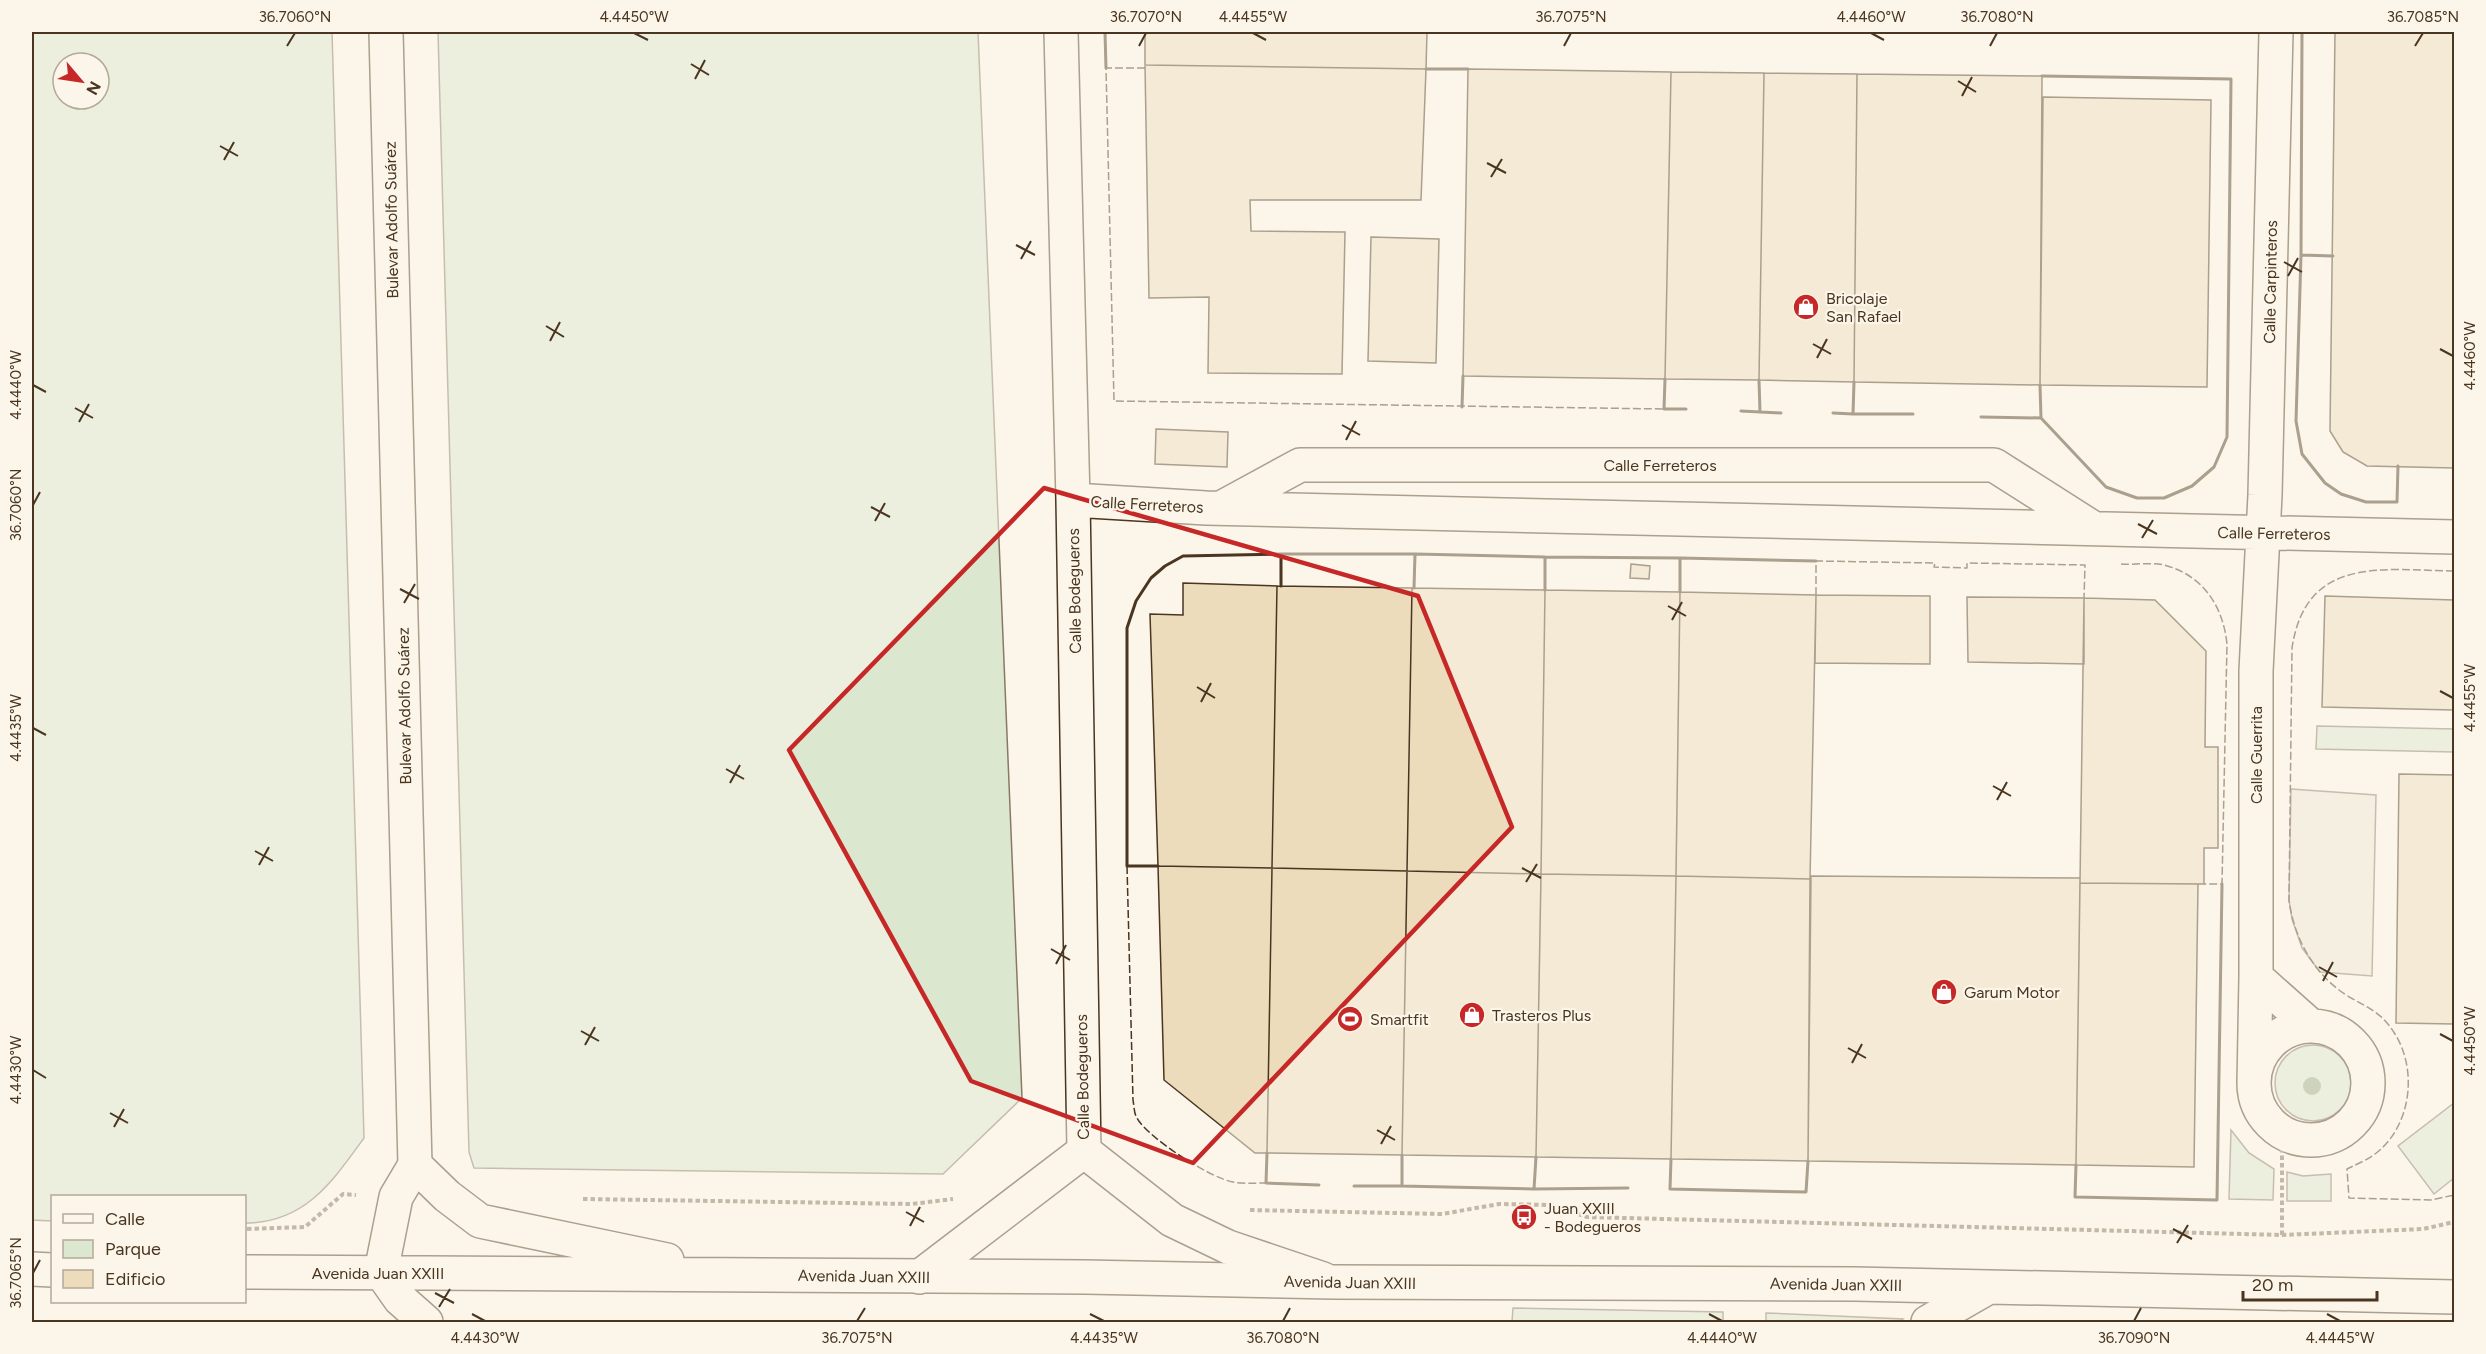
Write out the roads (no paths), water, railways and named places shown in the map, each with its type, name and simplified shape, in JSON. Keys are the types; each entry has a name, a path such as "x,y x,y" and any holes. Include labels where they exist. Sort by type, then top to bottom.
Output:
{"street":[{"name":"Bulevar Adolfo Suárez","path":"386,32 415,1165"},
{"name":"Calle Bodegueros","path":"1061,32 1084,1151"},
{"name":"Calle Carpinteros","path":"2263,533 2276,32"},
{"name":"Calle Ferreteros","path":"1221,508 1300,465 1994,465 2093,528"},
{"name":"Calle Ferreteros","path":"1072,500 1221,508 2454,537"},
{"name":"Calle Guerrita","path":"2254,1084 2256,671 2263,533"},
{"path":"2256,976 2312,1026"},
{"path":"2312,1026 2340,1034 2361,1055 2368,1083 2364,1107 2352,1123 2327,1138 2307,1141 2282,1132 2266,1119 2257,1104 2254,1072 2262,1054 2274,1039 2292,1029 2312,1026"},
{"name":"Calle Bodegueros","path":"919,1277 1084,1151"},
{"name":"Calle Bodegueros","path":"1084,1151 1172,1220 1228,1247 1334,1282"},
{"path":"426,1323 400,1299 381,1272 396,1197 415,1165 447,1196 480,1221 737,1275"},
{"path":"32,1269 51,1270"},
{"name":"Avenida Juan XXIII","path":"246,1272 1084,1277 1334,1282 1844,1284 2454,1297"},
{"path":"1928,1323 1989,1287"}],"place":[{"name":"Bricolaje San Rafael","path":"1806,307"},
{"name":"Garum Motor","path":"1944,992"},
{"name":"Trasteros Plus","path":"1472,1015"},
{"name":"Smartfit","path":"1350,1019"},
{"name":"Juan XXIII - Bodegueros","path":"1524,1217"}]}
